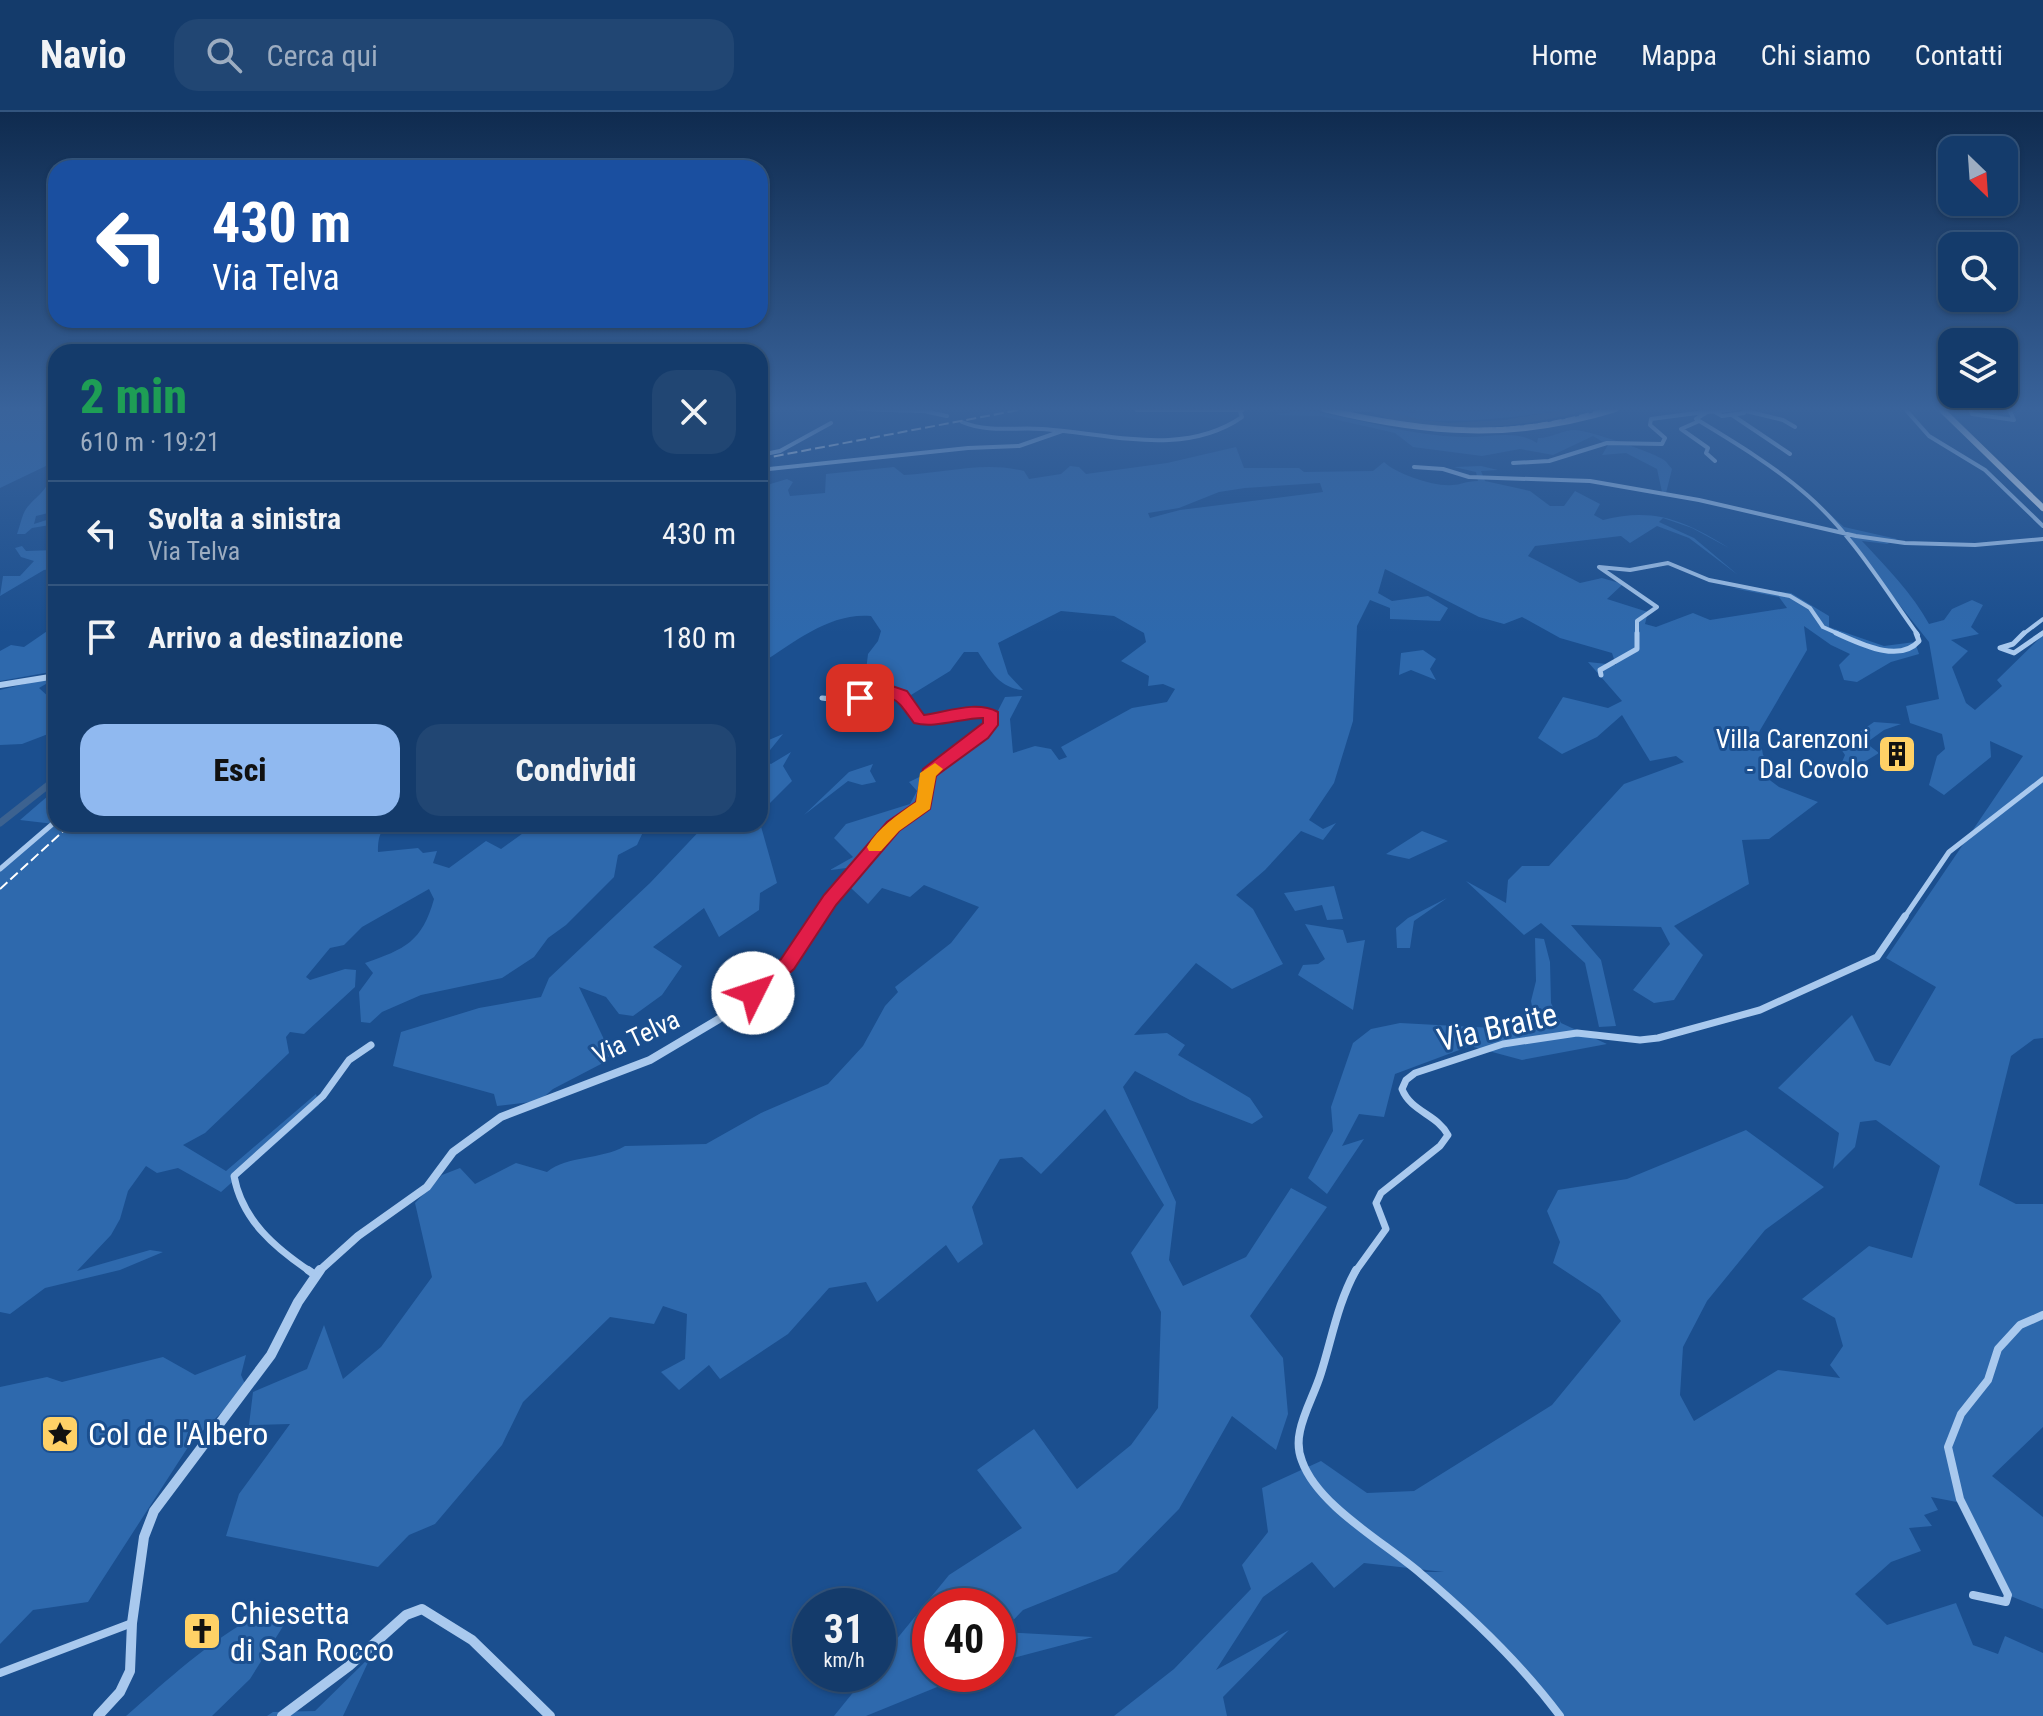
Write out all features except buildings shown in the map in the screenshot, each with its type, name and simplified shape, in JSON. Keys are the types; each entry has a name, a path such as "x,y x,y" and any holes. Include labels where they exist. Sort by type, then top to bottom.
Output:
{"main road":[{"path":"2018,484 2043,508"}],"street":[{"path":"1606,484 1905,543 1984,545 2043,539"},
{"path":"1601,675 1600,670 1637,649 1637,621 1657,607 1639,589 1599,567 1630,570 1668,563 1709,580 1790,596 1810,608 1823,627 1865,646 1886,651 1913,648 1919,641 1918,635 1843,532 1792,484"},
{"path":"1999,484 2043,526"},
{"path":"2043,619 2013,644 2000,648 2014,653 2043,633"},
{"path":"0,685 48,677"},
{"name":"Via Telva","path":"98,1716 120,1692 130,1671 132,1623 144,1537 154,1511 271,1355 315,1275 358,1236 427,1187 453,1152 501,1117 650,1060 708,1026 753,993 787,964 830,900 893,827 924,805 928,773 982,735 991,725 992,716 986,712 919,719 902,695 892,691 844,700 822,698"},
{"name":"Via Braite","path":"1560,1716 1523,1668 1419,1572 1338,1507 1300,1458 1301,1425 1320,1379 1343,1292 1367,1251 1386,1229 1376,1203 1381,1193 1440,1146 1448,1135 1441,1124 1409,1103 1402,1089 1406,1080 1415,1073 1503,1044 1577,1033 1640,1040 1658,1038 1760,1010 1877,957 1949,852 2043,779"},
{"path":"0,869 48,828"},
{"path":"315,1275 243,1210 235,1192 234,1176 323,1096 331,1079 355,1053 371,1045"},
{"path":"1973,1595 2006,1602 2008,1595 1960,1499 1948,1447 1961,1414 1988,1380 1998,1349 2020,1325 2043,1315"},
{"path":"282,1716 349,1666 406,1615 422,1609 458,1630 530,1694 550,1716"},
{"path":"0,1673 132,1623"}],"shaded area":[{"path":"792,484 788,490 790,496 825,493 825,484 1307,484 1219,492 1179,508 1148,513 1150,518 1180,510 1323,492 1320,484 1498,484 1530,491 1550,506 1564,506 1575,491 1600,504 1594,515 1603,520 1638,515 1654,516 1669,519 1698,530 1729,548 1692,528 1663,518 1659,522 1694,538 1738,575 1689,538 1657,526 1630,543 1621,536 1535,546 1528,556 1580,583 1602,578 1623,584 1607,599 1648,612 1645,624 1656,627 1693,613 1710,620 1787,608 1779,597 1732,588 1791,593 1829,616 1829,627 1884,646 1915,642 1919,654 1891,662 1857,682 1844,680 1839,665 1850,654 1804,626 1807,650 1759,732 1763,755 1774,766 1763,775 1779,787 1818,802 1769,839 1742,840 1749,884 1674,926 1703,955 1674,1000 1654,1003 1633,990 1670,944 1661,927 1571,925 1601,960 1616,1026 1599,1027 1585,963 1541,923 1524,935 1466,881 1506,903 1508,880 1522,866 1549,866 1624,784 1684,762 1676,756 1650,761 1622,715 1597,737 1562,754 1538,738 1563,697 1608,708 1622,701 1588,662 1616,665 1612,653 1560,638 1522,617 1504,624 1479,617 1385,569 1378,593 1392,601 1428,596 1448,608 1440,621 1390,619 1390,608 1370,600 1357,626 1353,721 1334,783 1309,820 1323,829 1336,823 1323,840 1301,831 1265,870 1236,895 1253,909 1283,964 1232,989 1196,963 1134,1035 1167,1033 1185,1045 1178,1055 1250,1098 1263,1117 1252,1124 1190,1100 1135,1071 1123,1087 1176,1202 1169,1260 1183,1286 1246,1257 1291,1188 1327,1207 1250,1316 1283,1358 1288,1414 1276,1450 1232,1416 1179,1509 1117,1572 1023,1610 1016,1617 1016,1588 938,1588 949,1575 1022,1528 977,1470 1034,1429 1077,1489 1131,1445 1158,1408 1161,1312 1131,1253 1164,1205 1105,1109 1041,1174 1022,1157 1000,1159 972,1207 983,1244 958,1263 946,1245 877,1302 866,1282 829,1288 788,1334 720,1379 709,1365 679,1390 661,1372 685,1359 687,1314 663,1306 654,1324 610,1317 523,1402 502,1445 435,1524 409,1535 378,1567 226,1536 239,1494 290,1424 249,1425 253,1392 307,1369 324,1325 343,1379 381,1347 432,1277 415,1203 442,1175 460,1168 475,1184 516,1163 547,1172 565,1163 606,1154 625,1146 706,1144 761,1113 828,1084 863,1046 885,1006 898,992 895,987 951,943 979,907 924,885 910,897 882,888 868,904 851,888 830,909 863,866 830,870 853,857 834,838 846,824 910,804 917,791 909,782 957,759 962,742 986,734 1005,697 1022,696 1010,719 1013,753 1035,746 1051,749 1059,760 1067,757 1061,747 1132,708 1167,702 1175,689 1163,684 1148,686 1149,676 1121,661 1146,642 1144,633 1114,616 1061,611 998,643 1008,674 1023,690 1001,682 978,652 964,652 950,671 911,695 874,687 865,679 868,654 881,631 871,616 856,616 827,624 768,659 768,485"},
{"path":"1660,484 1668,484 1666,493 1662,492"},
{"path":"47,485 48,513 36,516 34,524 48,520 48,525 17,534 25,511"},
{"path":"1821,506 1844,527 1897,539 1887,544 1862,541 1907,591 1929,624 1944,620 1952,609 1972,600 1983,605 1971,627 1979,634 1951,640 1968,651 1952,667 1966,703 1975,710 2002,686 1997,680 2043,635 2043,1038 2034,1039 2011,1056 1979,1185 2016,1204 2043,1204 2043,1427 1992,1476 2043,1517 2043,1609 2008,1595 1962,1503 1931,1497 1938,1510 1924,1515 1932,1526 1909,1528 1921,1551 1891,1562 1855,1594 1887,1625 1956,1603 1973,1645 1998,1654 2005,1636 2043,1653 2043,1716 1560,1716 1541,1688 1419,1572 1444,1572 1364,1563 1334,1588 1312,1562 1263,1597 1216,1670 1289,1630 1223,1697 1227,1716 1114,1716 1174,1669 1251,1589 1242,1565 1268,1532 1262,1488 1321,1461 1367,1493 1414,1491 1552,1405 1621,1321 1600,1294 1553,1263 1560,1242 1547,1211 1558,1190 1627,1179 1746,1130 1824,1187 1765,1230 1707,1301 1683,1347 1680,1395 1694,1421 1778,1370 1840,1378 1830,1365 1843,1346 1835,1318 1802,1299 1869,1246 1912,1258 1940,1166 1876,1120 1860,1122 1855,1147 1833,1169 1839,1133 1778,1088 1852,1015 1875,1061 1890,1066 1936,987 1886,958 2023,756 1990,741 1991,757 1944,795 1929,785 1937,756 1945,749 1942,734 1910,723 1906,706 1939,699 1929,642"},
{"path":"22,546 26,551 48,550 48,569 0,596 3,576 20,576 34,561 21,557 15,548"},
{"path":"48,630 48,672 0,681 0,651 11,645 24,647"},
{"path":"1423,650 1436,659 1430,669 1436,680 1411,670 1399,675 1401,653"},
{"path":"48,681 39,688 48,696 48,734 22,744 0,745 0,690"},
{"path":"1874,722 1901,724 1884,730 1866,743 1879,753 1856,767 1839,769 1845,755 1839,746"},
{"path":"783,734 768,753 768,740"},
{"path":"791,752 783,766 792,781 768,805 768,763 771,764"},
{"path":"873,764 870,771 876,782 862,785 848,781 804,815 849,772"},
{"path":"48,796 48,823 20,820"},
{"path":"48,829 48,832 382,832 378,852 418,848 423,853 437,851 433,863 449,868 486,841 501,849 525,832 643,832 637,845 618,855 614,877 566,925 548,938 534,957 502,978 421,995 382,1012 370,1023 361,1022 359,992 373,973 365,963 401,948 417,934 434,899 429,889 362,927 344,945 330,948 306,977 310,980 345,969 356,970 355,987 304,1034 290,1032 286,1037 289,1053 205,1133 183,1145 226,1171 316,1094 319,1105 221,1192 178,1168 157,1173 146,1166 128,1191 120,1219 111,1235 77,1271 150,1250 163,1252 120,1270 45,1288 10,1314 0,1312 0,872"},
{"path":"1422,831 1448,841 1409,859 1386,854"},
{"path":"698,832 763,832 777,883 760,893 759,910 719,937 704,908 653,947 682,966 662,995 633,1016 619,1014 606,997 579,987 611,1054 601,1064 553,1089 539,1101 497,1106 494,1094 393,1066 401,1032 479,1008 541,997 549,978 650,883"},
{"path":"1334,886 1343,919 1327,920 1322,905 1295,911 1284,893"},
{"path":"1447,898 1414,921 1410,948 1397,948 1396,928 1408,918"},
{"path":"1305,924 1343,930 1347,943 1365,940 1353,1010 1298,975 1303,965 1318,964 1325,959"},
{"path":"1535,938 1544,939 1550,962 1551,1003 1561,1023 1607,1044 1522,1060 1470,1046 1395,1074 1384,1117 1359,1114 1342,1146 1364,1139 1327,1194 1308,1178 1333,1131 1331,1107 1353,1043 1371,1029 1400,1023 1529,1030 1535,1023 1531,1001 1536,981"},
{"path":"246,1355 241,1375 247,1388 192,1441 88,1602 33,1610 0,1644 0,1387 47,1377 62,1382 163,1357 195,1375"},
{"path":"277,1605 287,1620 250,1679 212,1716 126,1716 216,1641"},
{"path":"912,1620 912,1692 925,1692 866,1716 834,1716 853,1692 896,1692 896,1640"},
{"path":"1016,1633 1093,1637 1016,1657"},
{"path":"371,1656 343,1716 267,1716 273,1712 315,1711"}],"waterway":[{"path":"0,823 48,785"}],"railway":[{"path":"0,889 62,832"}],"slow traffic":[{"path":"875,847 893,827 924,805 928,773 935,769"}],"place":[{"name":"Villa Carenzoni - Dal Covolo","path":"1897,754"},
{"name":"Col de l'Albero","path":"60,1434"},
{"name":"Chiesetta di San Rocco","path":"202,1631"}],"route":[{"path":"753,993 787,964 830,900 893,827 924,805 928,773 982,735 991,725 992,716 986,712 947,715 925,721 919,719 902,695 892,691 860,698"}]}
